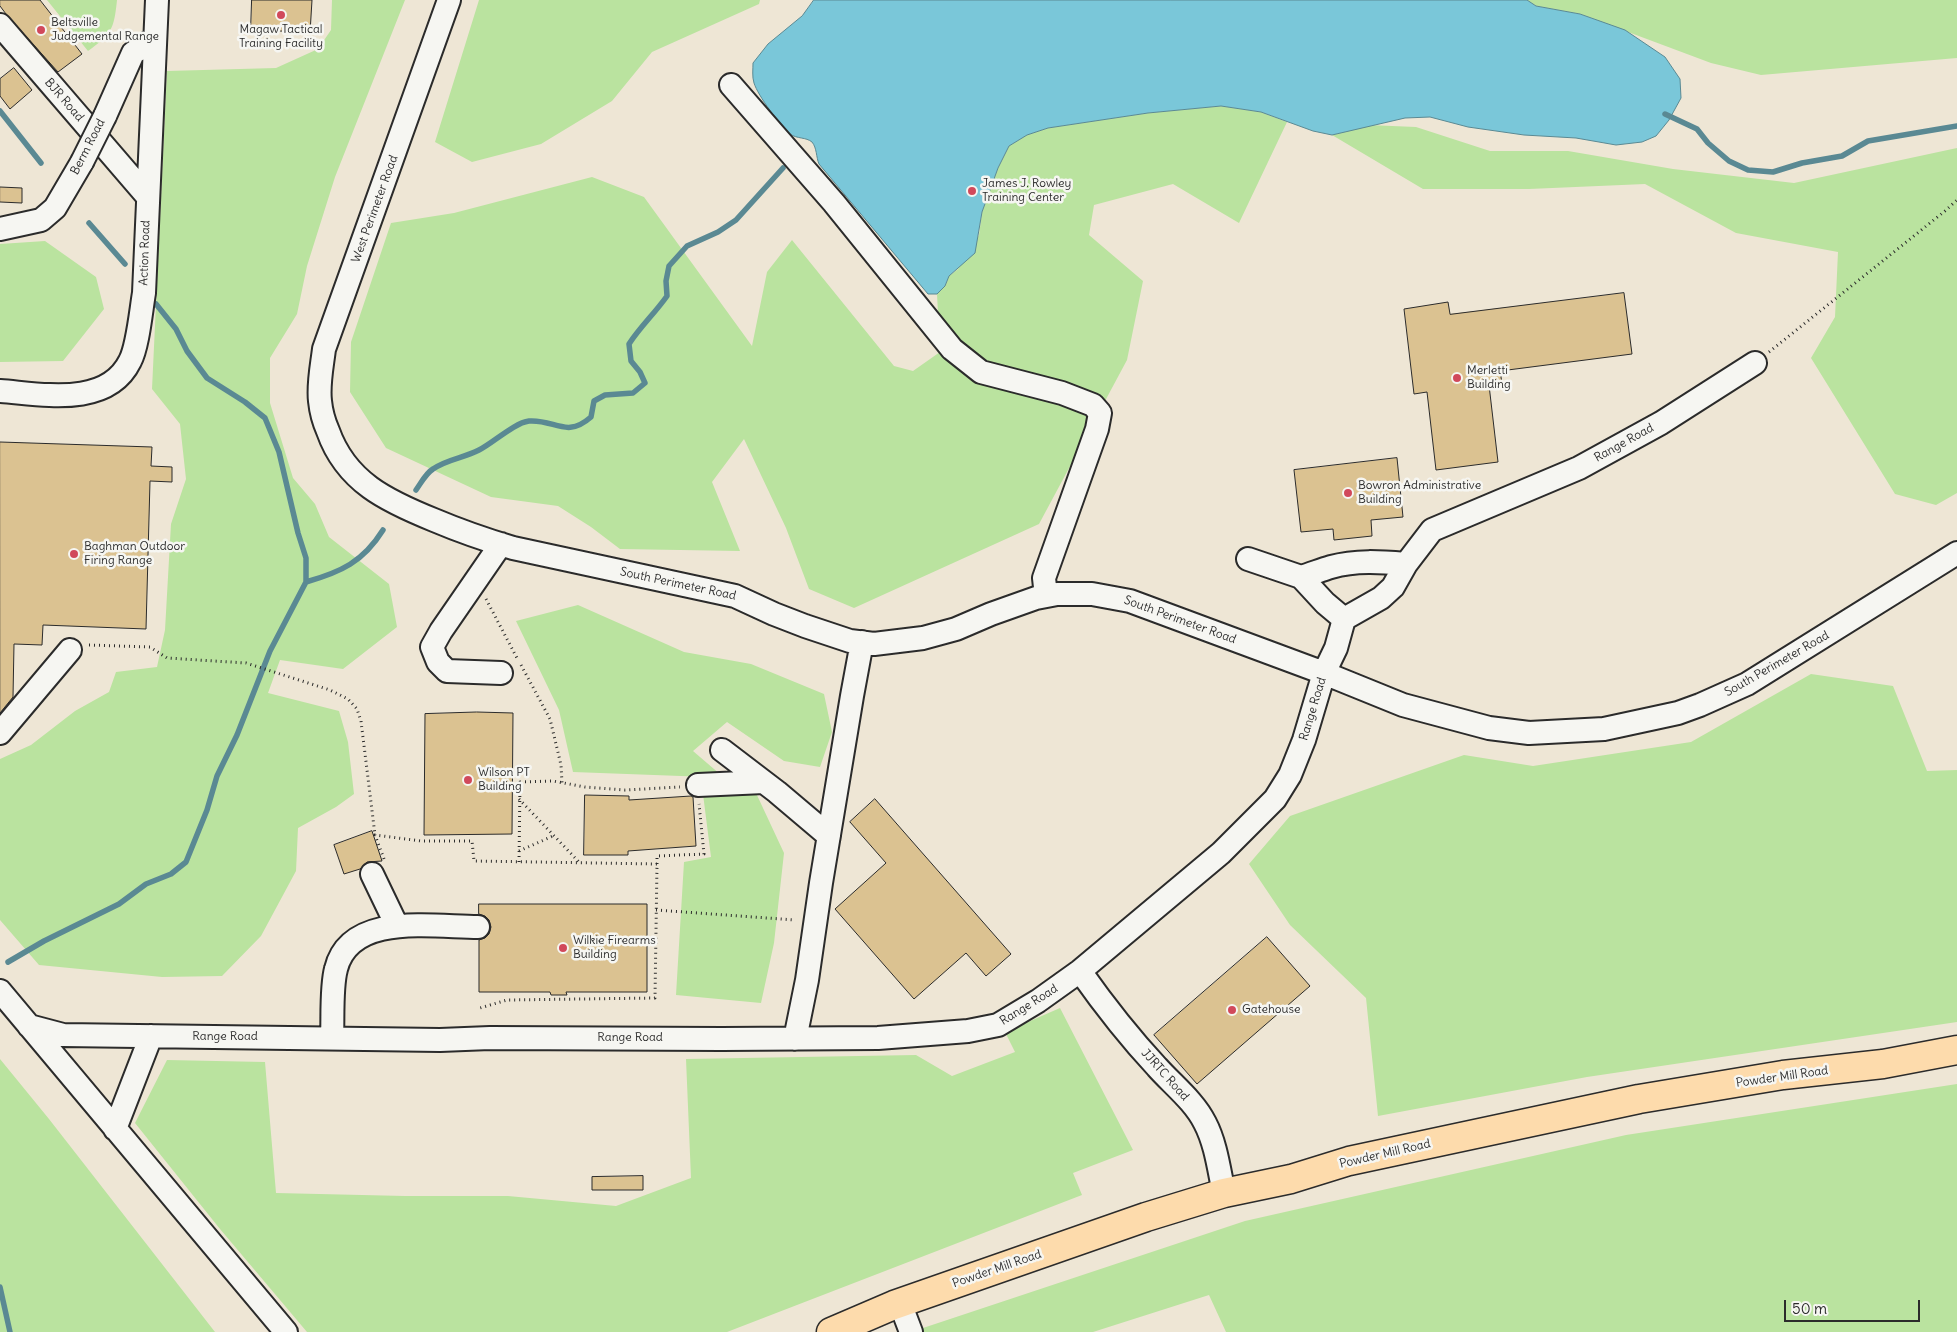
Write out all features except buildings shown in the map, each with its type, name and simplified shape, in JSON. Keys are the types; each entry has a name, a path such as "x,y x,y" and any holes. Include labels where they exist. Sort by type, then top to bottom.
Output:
{"main road":[{"name":"Powder Mill Road","path":"831,1332 900,1302 1146,1217 1224,1193 1291,1179 1349,1161 1639,1099 1783,1076 1883,1064 1957,1050"}],"lane":[{"name":"Action Road","path":"0,391 63,395 89,392 108,385 120,375 131,360 144,293 157,0"},
{"name":"West Perimeter Road","path":"324,422 320,403 319,382 324,349 449,0"},
{"name":"BJR Road","path":"0,25 148,197"},
{"name":"Berm Road","path":"0,229 41,220 55,208 82,162 133,53 154,39"},
{"path":"732,85 834,203 952,349 981,372 1062,393 1092,405 1100,413 1097,429 1044,578 1046,596"},
{"name":"Range Road","path":"29,1026 63,1035 332,1038 794,1039 878,1038 968,1031 998,1025 1038,1001 1080,971 1221,853 1275,799 1290,776 1304,740 1324,673 1336,648 1344,619 1380,598 1392,586 1432,530 1579,468 1661,423 1754,363"},
{"name":"South Perimeter Road","path":"324,422 334,448 365,485 387,499 408,509 478,538 735,596 774,614 850,641 874,644 923,638 956,629 991,614 1046,596 1078,593 1130,601 1324,673 1403,706 1489,728 1529,734 1604,730 1678,713 1729,693 1802,651 1957,553"},
{"path":"501,544 432,647 438,662 447,671 501,673"},
{"path":"1248,559 1301,577 1325,603 1344,619"},
{"path":"1301,577 1330,567 1349,564 1381,562 1406,564"},
{"path":"794,1039 807,980 815,921 862,642"},
{"path":"0,733 70,650"},
{"path":"722,750 829,836"},
{"path":"698,785 764,782"},
{"path":"377,884 397,926"},
{"path":"332,1038 335,971 341,954 362,935 374,930 397,926 478,927"},
{"name":"JJRTC Road","path":"1080,971 1112,1015 1204,1120 1210,1132 1217,1157 1224,1193"},
{"path":"0,991 286,1332"},
{"path":"115,1129 151,1036"},
{"path":"900,1302 911,1332"}],"path":[{"path":"1754,363 1945,212 1957,200"},
{"path":"477,579 498,625 550,719 561,765 562,783"},
{"path":"70,650 75,644 150,647 167,658 246,663 330,690 348,699 357,709 361,721 376,834 392,883 377,884"},
{"path":"480,1008 507,1000 655,998 657,856 704,854 698,785 625,790 552,781 520,782 519,862"},
{"path":"519,799 579,862"},
{"path":"376,834 421,841 472,841 474,861 657,864"},
{"path":"519,851 553,836"},
{"path":"656,910 815,921"}],"green space":[{"path":"47,0 117,0 115,18 107,35 88,51"},
{"path":"332,0 405,0 335,177 307,266 297,314 270,358 270,403 293,478 315,504 329,537 389,584 397,627 343,669 280,660 268,693 339,711 348,742 354,794 336,807 298,828 296,871 261,936 222,976 162,977 39,965 0,920 0,759 31,745 75,711 109,692 116,672 157,667 165,630 171,524 186,479 180,424 152,389 167,71 276,68 318,49 331,30"},
{"path":"479,0 760,0 759,4 652,52 612,101 541,144 472,162 435,142"},
{"path":"1527,0 1957,0 1957,58 1761,75 1711,63 1580,14 1536,6"},
{"path":"1221,106 1261,112 1287,122 1239,223 1173,184 1094,205 1089,235 1143,281 1127,360 1039,524 854,608 809,589 786,528 744,439 712,482 740,551 620,549 591,527 558,506 491,497 386,448 350,392 351,342 391,223 454,213 592,177 644,197 752,346 767,272 792,240 894,366 913,371 940,352 937,294 945,286 949,276 958,269 979,235 982,212 998,168 1009,146 1027,135 1048,128 1148,113"},
{"path":"1368,125 1416,127 1490,151 1568,151 1673,169 1794,183 1957,148 1957,493 1936,505 1895,494 1811,358 1835,317 1838,252 1736,233 1645,184 1529,189 1423,189 1332,135"},
{"path":"45,241 96,277 104,309 63,361 0,362 0,244"},
{"path":"578,605 684,652 751,664 824,694 832,732 820,767 784,761 727,722 693,751 721,775 708,777 573,772 559,710 516,621"},
{"path":"1811,674 1893,686 1927,771 1957,770 1957,1022 1587,1077 1378,1116 1366,998 1290,925 1249,864 1290,816 1464,755 1533,766 1691,742"},
{"path":"756,793 784,853 774,943 761,1003 676,995 684,862 711,857 703,794"},
{"path":"1060,1008 1133,1150 1073,1173 1082,1195 727,1332 307,1332 220,1229 135,1123 167,1060 265,1062 276,1193 508,1196 616,1206 691,1178 686,1059 916,1055 952,1076 1015,1052 1005,1032"},
{"path":"0,1059 49,1119 215,1332 0,1332"},
{"path":"1957,1084 1957,1332 1226,1332 1209,1295 1093,1332 922,1332 920,1329 1245,1221 1626,1135"}],"water":[{"path":"814,0 1527,0 1536,6 1580,14 1625,30 1665,57 1680,79 1681,98 1669,120 1656,136 1642,142 1616,145 1576,138 1524,135 1468,127 1430,117 1405,118 1332,135 1313,131 1261,112 1221,106 1148,113 1048,128 1027,135 1009,146 998,168 982,212 975,253 949,276 945,286 937,294 928,294 819,164 812,142 790,134 775,117 756,89 753,63 768,44 802,16"}],"waterway":[{"path":"0,111 41,163"},
{"path":"1665,114 1697,129 1708,143 1729,161 1748,170 1773,172 1802,163 1842,156 1868,141 1957,126"},
{"path":"416,490 433,469 479,450 517,425 529,421 538,421 574,427 591,417 594,401 605,395 633,393 645,383 640,372 631,361 629,344 667,296 666,281 669,266 687,246 718,232 736,220 783,168"},
{"path":"89,223 125,264"},
{"path":"8,962 44,941 119,904 146,884 171,874 186,862 207,810 217,776 237,735 270,651 306,582 306,558 298,533 279,452 265,418 245,402 207,378 187,351 176,329 156,304"},
{"path":"306,582 340,570 359,558 383,530"},
{"path":"0,1287 10,1332"}],"place":[{"name":"Magaw Tactical Training Facility","path":"281,15"},
{"name":"Beltsville Judgemental Range","path":"41,30"},
{"name":"James J. Rowley Training Center","path":"972,191"},
{"name":"Merletti Building","path":"1457,378"},
{"name":"Bowron Administrative Building","path":"1348,493"},
{"name":"Baghman Outdoor Firing Range","path":"74,554"},
{"name":"Wilson PT Building","path":"468,780"},
{"name":"Wilkie Firearms Building","path":"563,948"},
{"name":"Gatehouse","path":"1232,1010"}]}
